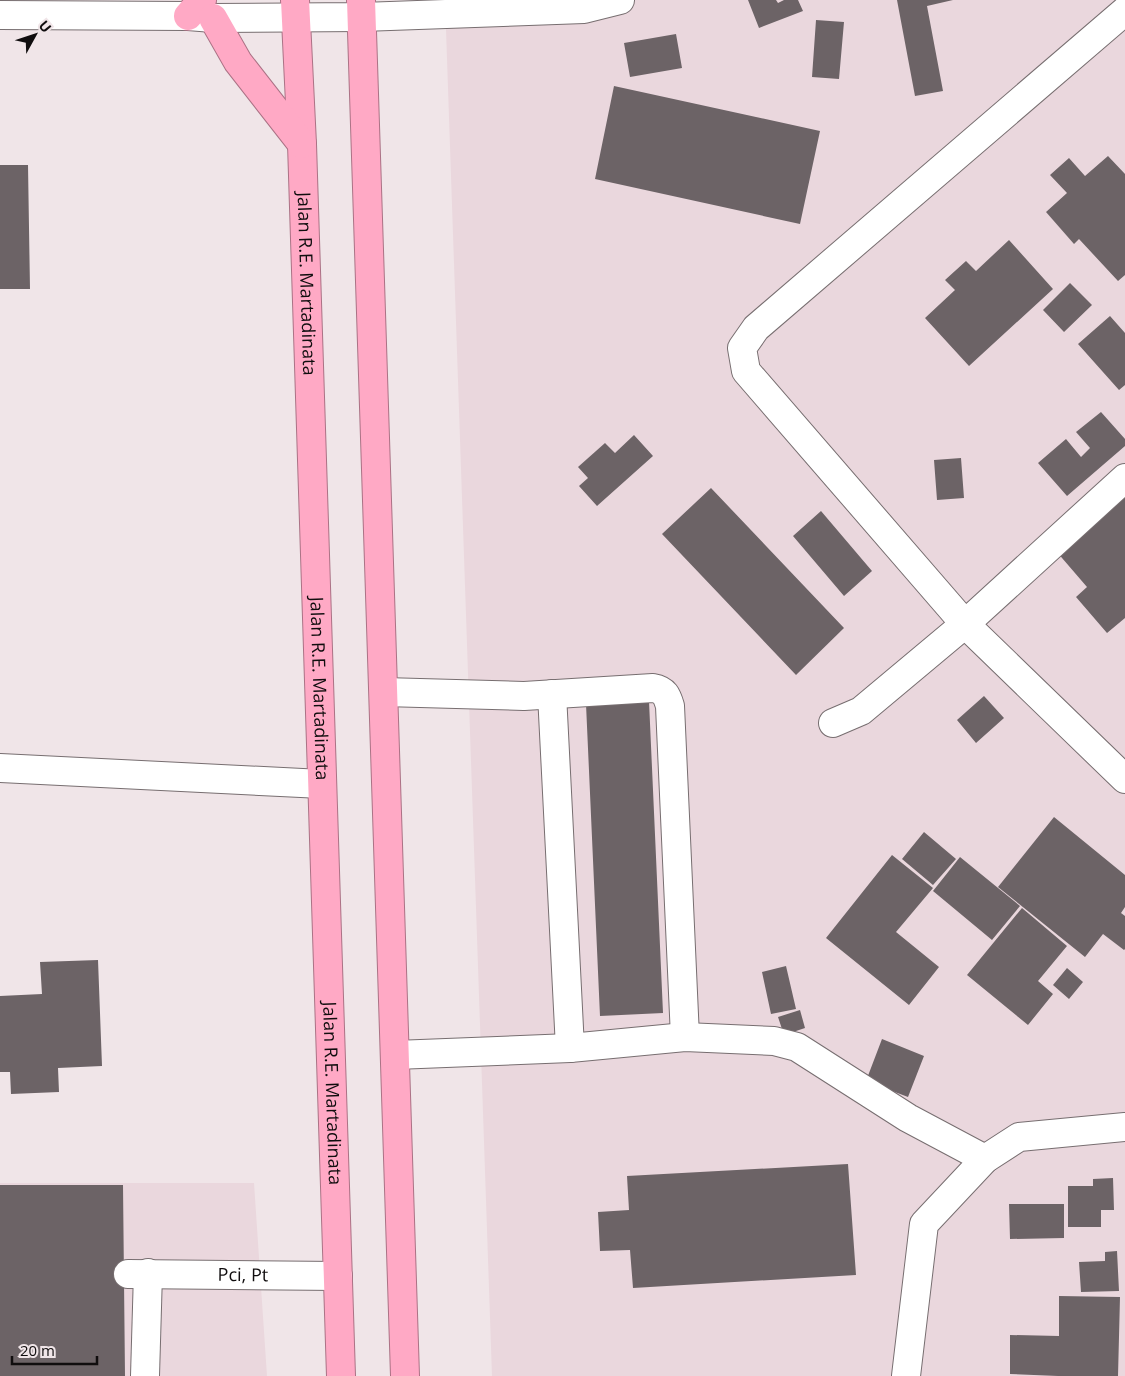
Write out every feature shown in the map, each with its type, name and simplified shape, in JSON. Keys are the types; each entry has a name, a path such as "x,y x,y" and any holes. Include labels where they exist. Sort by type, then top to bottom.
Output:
{"highway":[{"name":"Jalan R.E. Martadinata","path":"295,9 302,144 341,1376"},
{"path":"361,9 406,1376"},
{"path":"201,11 302,144"}],"street":[{"path":"0,14 295,9 330,17 361,9 584,9 620,0"},
{"path":"1125,11 756,328 742,348 746,371 965,624 1125,779"},
{"path":"833,723 861,711 965,624 1125,478"},
{"path":"384,692 524,696 653,688 660,689 667,696 670,706 685,1036"},
{"path":"552,694 570,1048"},
{"path":"0,768 322,784"},
{"path":"395,1055 570,1048 685,1036 774,1041 797,1047 908,1118 985,1159"},
{"path":"906,1376 924,1224 985,1159 1020,1137 1125,1127"},
{"name":"Pci, Pt","path":"145,1376 138,1274 338,1276"}],"shaded area":[{"path":"445,0 1125,0 1125,1376 492,1376"},
{"path":"0,1183 254,1183 267,1376 0,1376"}],"building":[{"path":"748,0 776,0 778,3 784,0 798,0 803,11 759,28"},
{"path":"897,0 953,0 927,6 943,91 915,96"},
{"path":"816,20 844,22 839,79 812,77"},
{"path":"676,34 682,68 630,77 624,43"},
{"path":"614,86 820,131 800,224 595,179"},
{"path":"1108,156 1125,174 1125,275 1118,281 1079,239 1074,244 1046,212 1067,193 1050,175 1069,158 1085,176"},
{"path":"0,165 28,165 30,289 0,289"},
{"path":"1009,240 1053,289 969,366 925,318 955,290 945,280 966,261 976,271"},
{"path":"1070,283 1092,305 1064,332 1043,310"},
{"path":"1110,316 1125,333 1125,385 1119,390 1078,344"},
{"path":"1101,412 1125,439 1125,446 1067,496 1038,463 1066,439 1081,457 1090,448 1076,432"},
{"path":"634,435 653,456 597,506 579,486 588,478 578,467 605,443 615,453"},
{"path":"961,458 964,498 937,500 934,460"},
{"path":"711,488 844,628 796,675 662,534"},
{"path":"1125,491 1125,618 1107,633 1076,597 1087,587 1056,551"},
{"path":"821,511 872,571 844,596 793,536"},
{"path":"984,696 1004,718 976,743 957,720"},
{"path":"649,701 663,1013 600,1016 586,704"},
{"path":"1054,817 1125,875 1125,907 1121,913 1125,916 1124,950 1103,934 1085,957 998,887"},
{"path":"924,832 956,859 933,885 902,859"},
{"path":"892,855 933,888 896,932 939,967 909,1005 826,938"},
{"path":"960,857 1020,906 992,940 933,891"},
{"path":"1022,908 1067,946 1038,981 1053,994 1028,1025 967,975"},
{"path":"98,960 102,1066 58,1068 59,1092 11,1094 10,1072 0,1072 0,996 42,994 40,962"},
{"path":"786,966 796,1009 771,1014 762,972"},
{"path":"1067,968 1083,982 1069,999 1053,985"},
{"path":"800,1010 805,1028 784,1035 778,1017"},
{"path":"882,1039 924,1056 908,1097 866,1081"},
{"path":"848,1164 856,1275 633,1288 630,1250 600,1251 598,1212 629,1210 627,1176"},
{"path":"1113,1178 1114,1210 1101,1210 1101,1227 1068,1227 1068,1186 1093,1186 1093,1179"},
{"path":"0,1185 123,1185 125,1376 0,1376"},
{"path":"1009,1204 1064,1204 1064,1238 1010,1239"},
{"path":"1117,1251 1119,1291 1081,1292 1079,1262 1105,1261 1105,1252"},
{"path":"1059,1296 1120,1297 1118,1376 1010,1374 1010,1335 1059,1336"}]}
